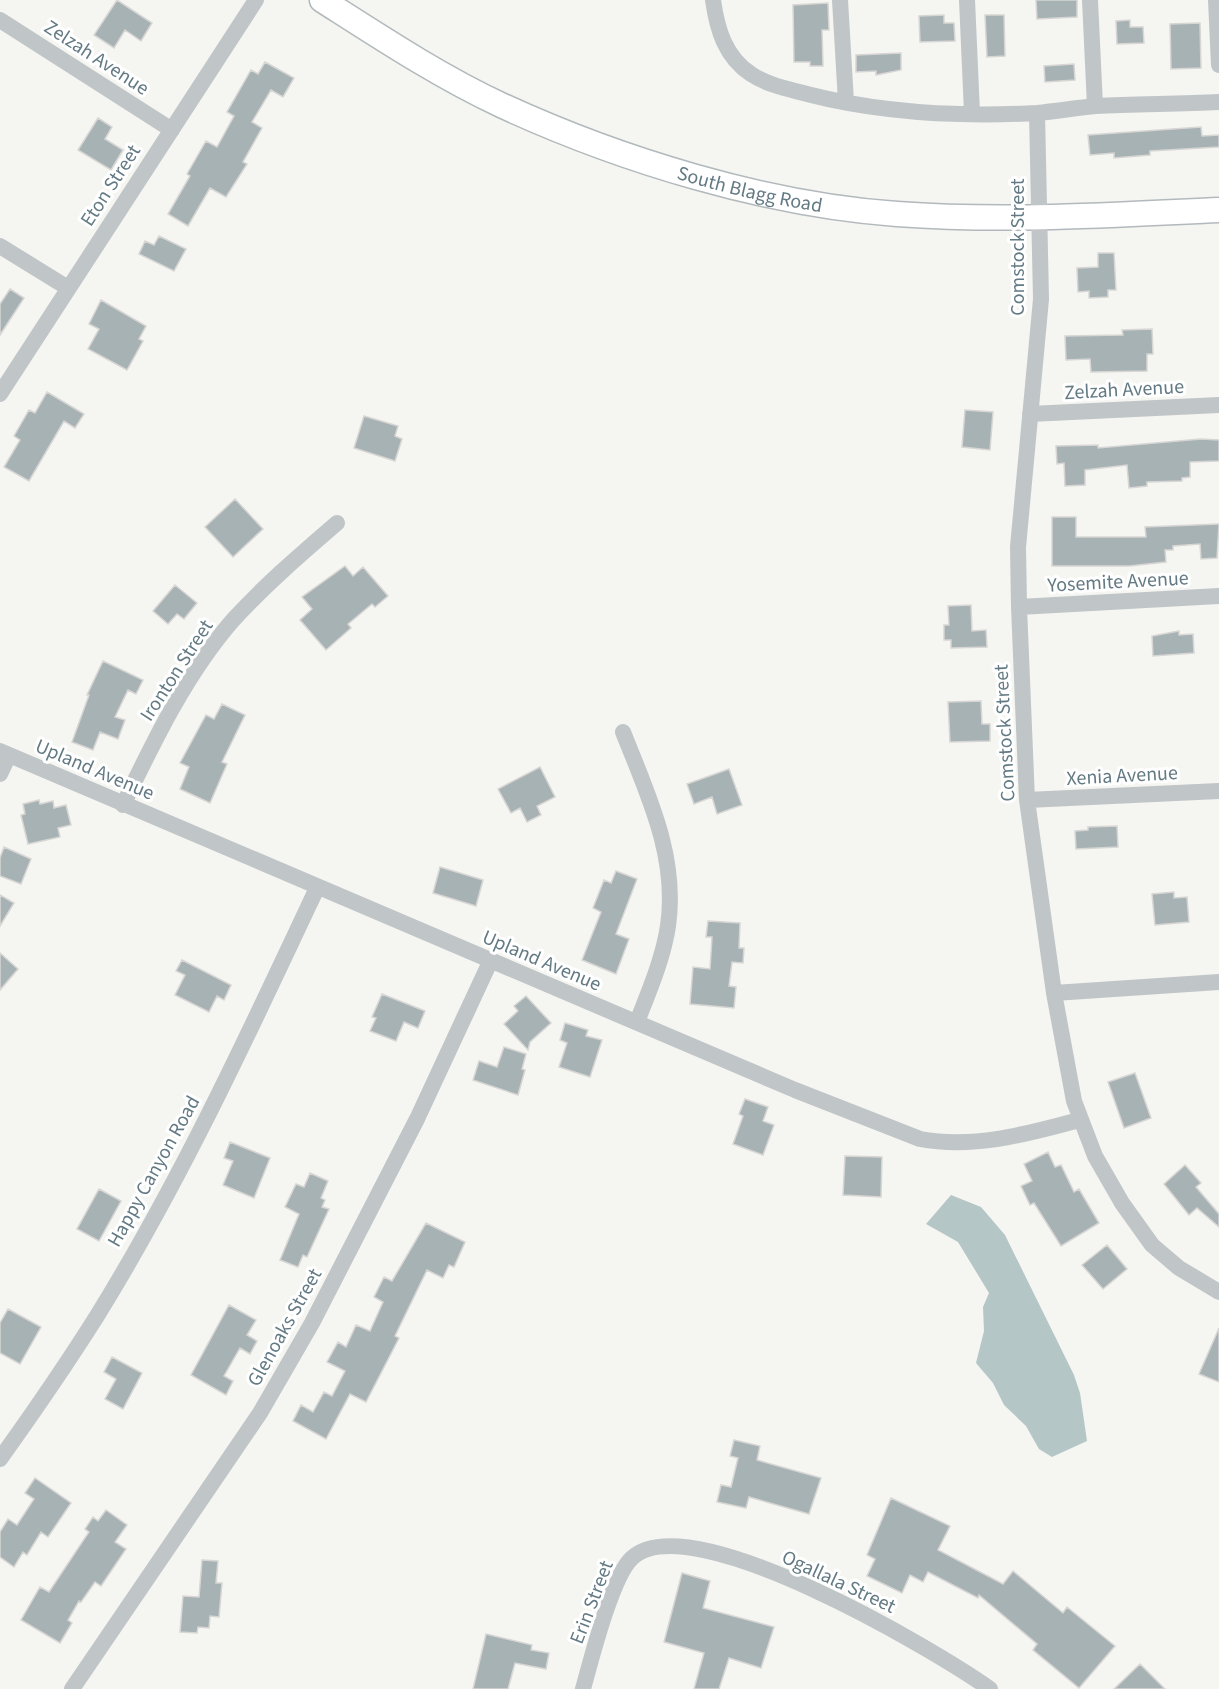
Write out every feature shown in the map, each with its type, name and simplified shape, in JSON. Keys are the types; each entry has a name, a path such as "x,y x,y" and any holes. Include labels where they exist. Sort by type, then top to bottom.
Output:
{"main road":[{"name":"South Blagg Road","path":"322,0 393,45 500,105 557,130 643,161 741,188 824,204 896,214 1040,219 1219,210"}],"street":[{"name":"Eton Street","path":"0,394 256,0"},
{"path":"713,0 717,27 726,48 750,74 771,84 846,102 910,111 972,113 1037,113 1095,106 1219,102"},
{"path":"840,0 846,102"},
{"path":"967,0 972,113"},
{"path":"1090,0 1095,106"},
{"path":"1216,0 1219,65"},
{"name":"Zelzah Avenue","path":"0,20 172,130"},
{"name":"Comstock Street","path":"1037,113 1041,299 1018,547 1019,607 1027,801 1054,993 1079,1120 1095,1156 1116,1194 1152,1245 1179,1268 1219,1292"},
{"path":"0,246 68,288"},
{"name":"Zelzah Avenue","path":"1030,414 1219,405"},
{"name":"Ironton Street","path":"123,805 151,747 195,671 232,621 275,576 337,523"},
{"name":"Yosemite Avenue","path":"1019,607 1219,596"},
{"path":"623,732 664,841 669,877 668,925 661,958 637,1022"},
{"path":"0,774 4,753"},
{"name":"Upland Avenue","path":"4,753 490,962 795,1090 920,1139 940,1143 991,1141 1079,1120"},
{"name":"Xenia Avenue","path":"1027,801 1219,790"},
{"name":"Happy Canyon Road","path":"0,1460 98,1315 189,1152 247,1038 316,888"},
{"name":"Glenoaks Street","path":"72,1689 260,1413 306,1333 417,1119 490,962"},
{"path":"1054,993 1219,982"},
{"name":"Erin Street","path":"583,1689 618,1581 630,1559 644,1549 657,1545"},
{"name":"Ogallala Street","path":"657,1545 682,1546 712,1552 789,1579 849,1605 910,1638 990,1689"}],"shaded area":[{"path":"951,1195 981,1207 1005,1235 1074,1375 1080,1393 1087,1441 1052,1457 1039,1449 1026,1426 1004,1405 993,1383 976,1363 984,1331 983,1307 989,1293 958,1242 926,1224"}],"building":[{"path":"117,0 152,23 141,41 125,30 114,48 94,35"},
{"path":"1036,0 1077,0 1077,17 1037,19"},
{"path":"828,3 829,30 822,30 823,66 810,66 810,62 794,62 793,5"},
{"path":"944,15 944,23 954,23 955,41 920,42 919,16"},
{"path":"985,15 1004,15 1005,56 987,57"},
{"path":"1130,20 1130,27 1143,27 1144,43 1117,44 1116,21"},
{"path":"1200,23 1201,68 1171,69 1170,24"},
{"path":"901,53 901,70 876,75 876,71 856,72 856,55"},
{"path":"265,62 294,78 283,97 271,90 252,122 262,128 243,162 247,164 226,197 210,188 188,226 168,214 190,176 187,174 206,141 217,147 234,116 227,112 251,70 258,74"},
{"path":"1074,64 1075,80 1045,82 1044,66"},
{"path":"98,118 112,127 105,139 123,150 111,170 78,150"},
{"path":"1201,127 1202,136 1219,135 1219,147 1150,151 1150,155 1114,158 1114,153 1090,155 1088,135"},
{"path":"159,236 186,249 174,271 139,254 145,241 154,245"},
{"path":"1098,253 1114,253 1116,290 1108,290 1108,297 1089,298 1089,291 1078,292 1077,268 1098,267"},
{"path":"10,289 24,298 0,335 0,304"},
{"path":"101,300 146,326 139,339 143,341 127,370 88,349 99,329 89,324"},
{"path":"1152,329 1153,354 1147,354 1147,371 1091,372 1090,359 1066,360 1065,336 1123,335 1122,330"},
{"path":"47,392 84,414 75,428 64,421 29,481 4,467 20,440 14,436 29,410 35,413"},
{"path":"965,410 993,412 990,450 962,447"},
{"path":"364,416 398,426 395,436 402,439 395,461 354,448"},
{"path":"1201,439 1219,440 1219,461 1190,462 1190,477 1182,478 1182,481 1147,482 1147,486 1129,488 1127,465 1085,470 1085,485 1065,486 1064,463 1057,464 1056,446 1098,445 1098,448"},
{"path":"235,499 263,529 233,557 205,527"},
{"path":"1052,517 1076,517 1076,537 1146,537 1145,527 1219,524 1217,558 1201,559 1200,544 1173,546 1173,550 1165,550 1166,562 1129,566 1052,566"},
{"path":"345,566 353,576 363,567 388,596 375,607 372,604 348,624 351,628 326,650 300,620 312,609 302,597"},
{"path":"175,585 197,603 184,619 177,614 168,624 153,611"},
{"path":"971,605 972,631 986,630 987,647 951,648 951,640 944,640 944,625 949,625 948,606"},
{"path":"1179,631 1179,635 1193,634 1194,653 1153,656 1152,636"},
{"path":"103,661 143,680 136,694 128,690 115,717 125,720 118,739 100,732 93,750 72,742 89,695 87,695"},
{"path":"981,701 982,724 990,724 990,741 950,742 948,702"},
{"path":"222,704 245,715 222,762 227,764 210,803 180,789 189,767 180,763 206,715 214,719"},
{"path":"540,767 555,797 537,806 541,815 527,822 520,808 511,813 498,789"},
{"path":"729,769 742,805 717,814 712,797 694,804 687,784"},
{"path":"39,800 40,804 53,801 54,808 66,805 71,825 58,828 60,837 28,844 21,815 25,814 23,804"},
{"path":"1117,826 1118,847 1076,849 1075,831 1088,830 1088,827"},
{"path":"4,847 31,859 21,884 0,876 0,858"},
{"path":"440,867 483,880 476,906 433,893"},
{"path":"616,871 637,879 616,934 629,939 616,974 582,960 601,912 593,908 604,880 611,883"},
{"path":"1174,892 1174,898 1187,897 1189,922 1155,925 1152,894"},
{"path":"0,895 14,903 0,926"},
{"path":"708,921 740,923 739,948 744,948 743,963 732,962 729,986 736,987 734,1008 690,1004 693,967 710,969 712,937 706,937"},
{"path":"0,953 18,969 0,990"},
{"path":"182,960 231,985 224,1000 217,996 209,1012 175,995 185,975 176,971"},
{"path":"382,994 425,1011 418,1028 404,1022 396,1041 370,1031 376,1018 372,1017"},
{"path":"526,996 551,1023 530,1042 528,1050 504,1024 518,1011 514,1006"},
{"path":"565,1023 588,1030 586,1036 602,1040 590,1077 559,1067 567,1043 560,1040"},
{"path":"504,1047 526,1054 522,1069 525,1070 518,1095 473,1080 479,1061 497,1067"},
{"path":"1135,1073 1151,1118 1124,1128 1108,1082"},
{"path":"745,1099 768,1107 763,1121 774,1125 763,1155 733,1144 743,1116 739,1114"},
{"path":"230,1142 270,1158 254,1198 223,1185 233,1161 224,1158"},
{"path":"1048,1152 1055,1167 1061,1165 1074,1192 1079,1189 1099,1223 1061,1246 1034,1203 1030,1205 1021,1186 1032,1181 1024,1164"},
{"path":"845,1156 882,1157 881,1197 843,1195"},
{"path":"1185,1165 1201,1183 1196,1187 1219,1214 1219,1227 1197,1208 1189,1215 1164,1184"},
{"path":"310,1173 328,1181 321,1198 325,1200 322,1207 329,1209 307,1257 303,1255 298,1267 280,1260 299,1214 285,1207 296,1184 304,1187"},
{"path":"99,1189 121,1201 99,1241 77,1229"},
{"path":"426,1223 465,1242 454,1267 449,1265 443,1278 427,1270 395,1336 399,1338 366,1402 350,1394 326,1439 293,1421 301,1405 313,1412 324,1392 332,1396 345,1371 327,1362 338,1342 346,1347 356,1325 370,1331 383,1302 374,1297 384,1277 392,1281"},
{"path":"1107,1245 1127,1269 1103,1289 1082,1265"},
{"path":"229,1305 256,1320 247,1335 257,1341 250,1354 240,1348 224,1376 233,1381 226,1395 191,1375"},
{"path":"8,1309 41,1327 20,1364 0,1353 0,1323"},
{"path":"1219,1328 1219,1382 1199,1374"},
{"path":"112,1357 142,1373 123,1409 105,1399 116,1379 104,1372"},
{"path":"734,1440 760,1446 757,1460 821,1478 809,1514 749,1497 746,1508 717,1502 721,1485 731,1487 738,1458 730,1456"},
{"path":"35,1478 71,1503 48,1537 41,1532 27,1555 23,1552 14,1567 0,1557 0,1532 8,1519 17,1525 34,1499 25,1493"},
{"path":"891,1498 950,1526 938,1550 1003,1584 1013,1571 1063,1613 1067,1607 1115,1646 1079,1688 1033,1650 1037,1644 979,1595 978,1598 928,1572 923,1582 910,1575 902,1593 867,1576 875,1559 867,1555"},
{"path":"106,1510 127,1525 115,1542 126,1549 101,1586 95,1582 81,1602 79,1601 68,1620 72,1623 60,1643 21,1620 40,1587 49,1592 89,1532 85,1529 93,1517 98,1521"},
{"path":"202,1560 218,1561 216,1583 222,1583 219,1617 210,1616 209,1628 198,1627 197,1633 180,1632 183,1596 199,1597"},
{"path":"682,1573 710,1581 703,1608 774,1627 761,1668 729,1658 719,1689 694,1689 704,1653 664,1642"},
{"path":"486,1634 532,1645 531,1650 549,1653 546,1669 515,1663 508,1689 473,1689"},
{"path":"1140,1664 1165,1689 1114,1689"}]}
